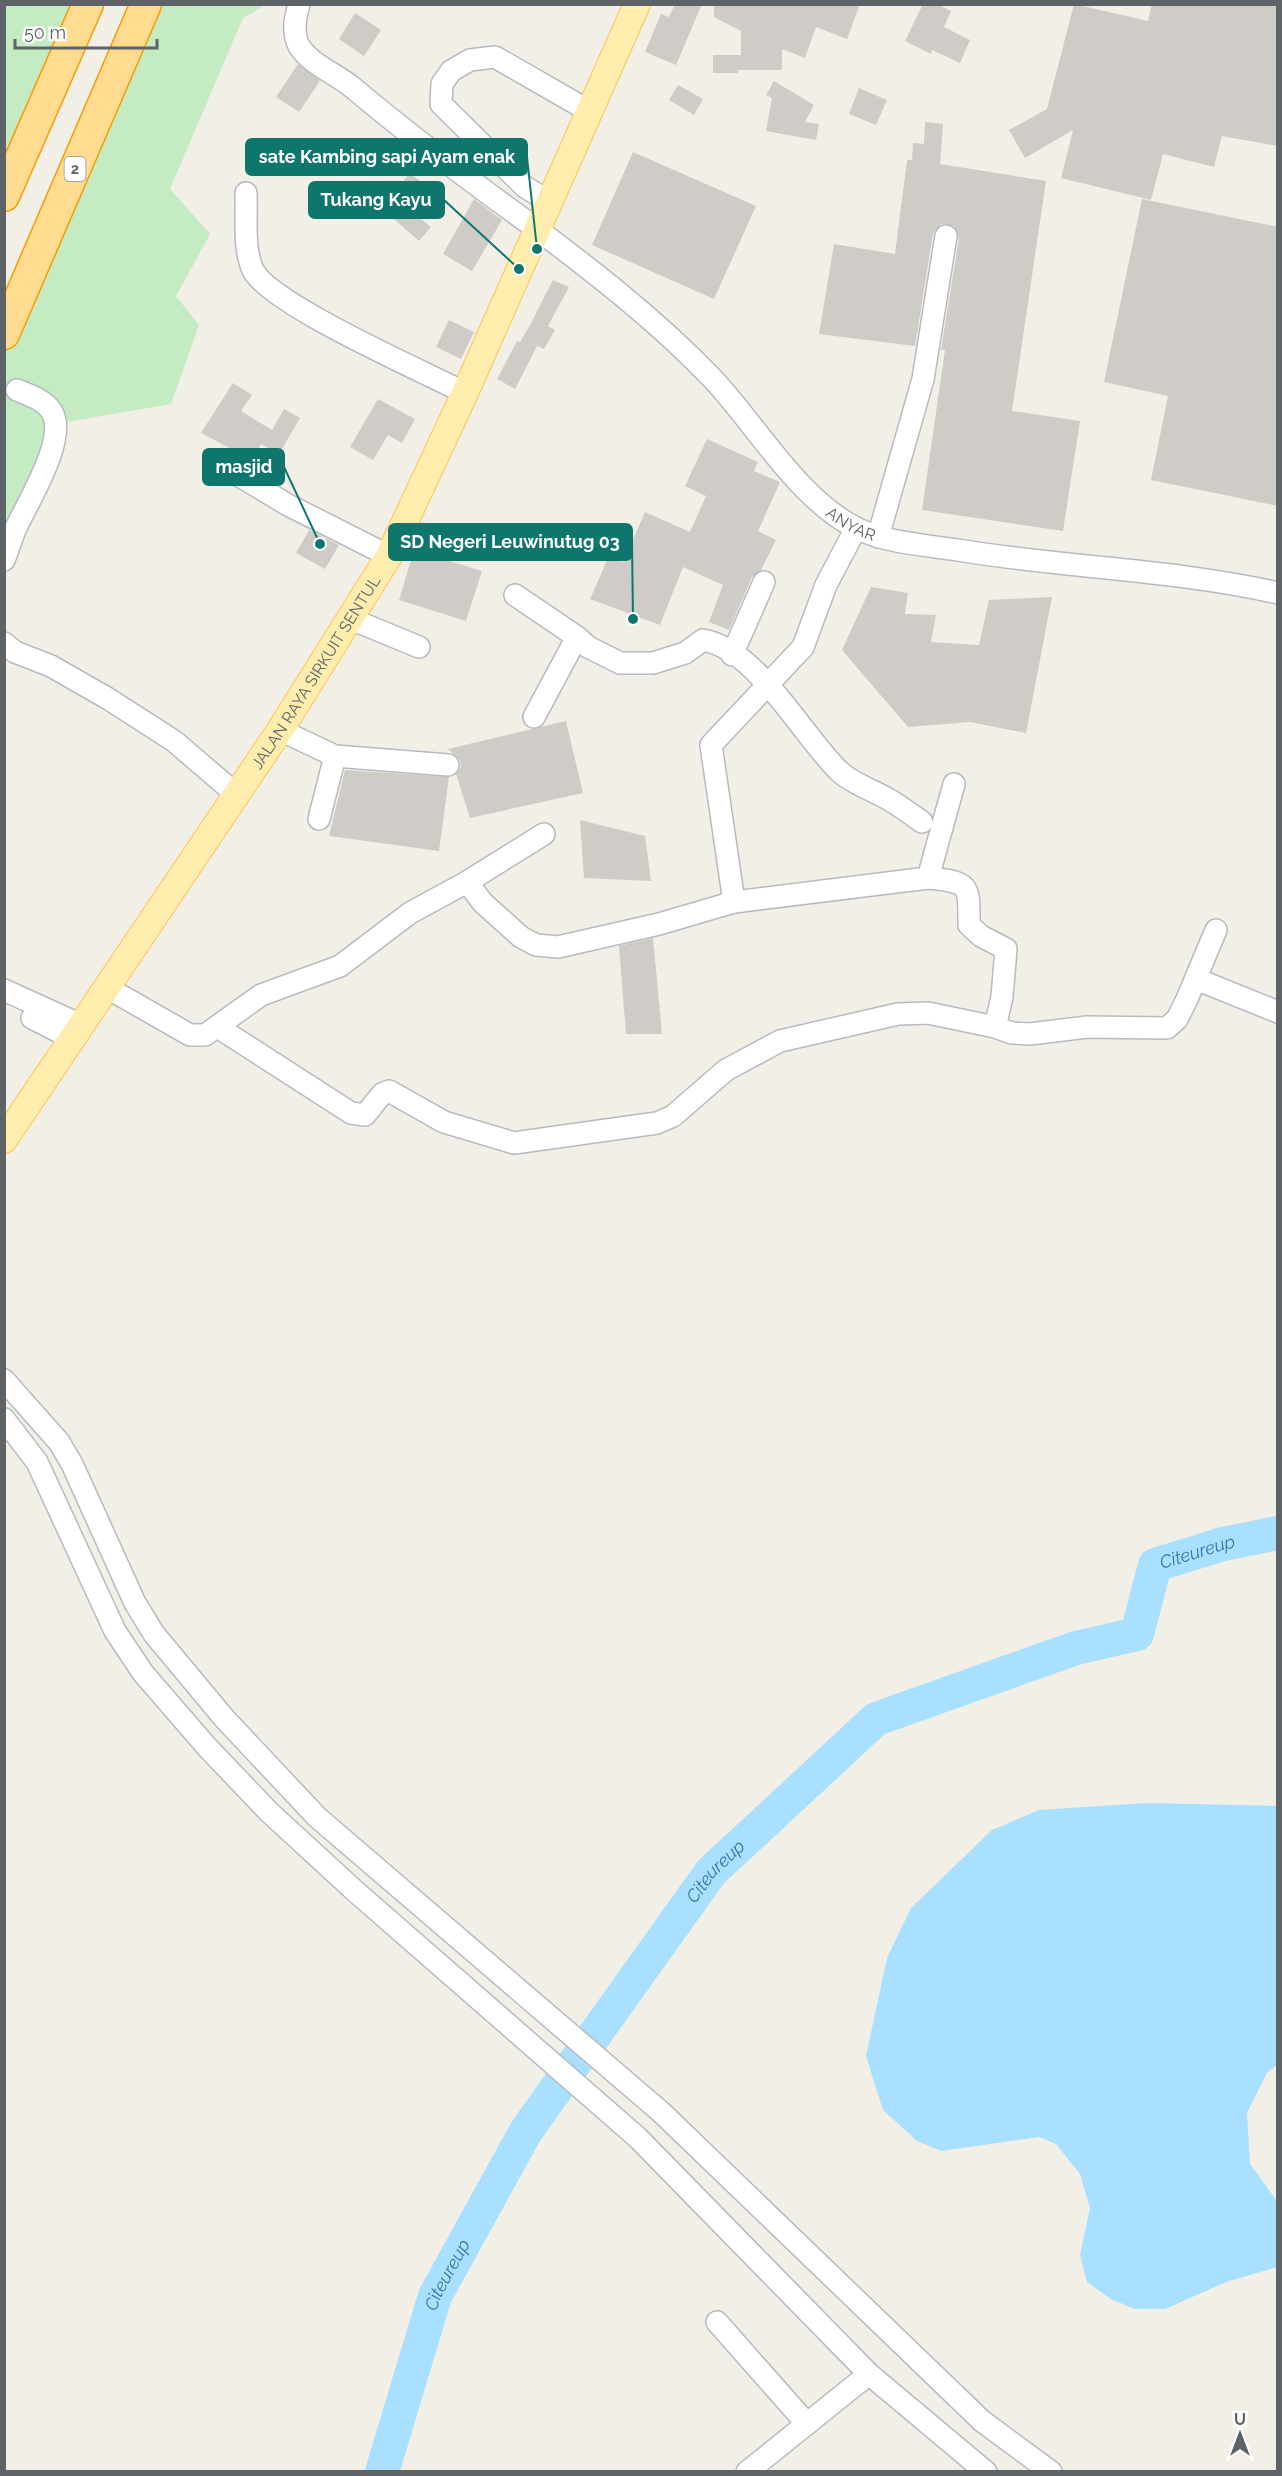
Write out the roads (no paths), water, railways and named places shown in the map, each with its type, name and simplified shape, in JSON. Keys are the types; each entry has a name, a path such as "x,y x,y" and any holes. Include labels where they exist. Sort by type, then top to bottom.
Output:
{"highway":[{"path":"4,196 88,4"},
{"name":"2","path":"4,334 146,4"}],"main road":[{"name":"JALAN RAYA SIRKUIT SENTUL","path":"4,1140 280,730 389,556 465,393 637,4"}],"street":[{"name":"ANYAR","path":"299,4 295,29 300,48 308,56 350,86 409,136 537,229 666,332 713,380 801,483 830,511 856,528 878,537 999,557 1223,582 1278,593"},
{"path":"548,201 525,188 441,104 442,84 451,71 470,60 495,57 589,111"},
{"path":"246,194 249,261 268,289 296,308 465,393"},
{"path":"878,537 923,379 946,236"},
{"path":"4,561 54,441 55,424 52,412 42,401 17,390"},
{"path":"223,465 288,505 389,556"},
{"path":"734,902 711,745 768,687 803,647 826,585 856,528"},
{"path":"732,655 764,582"},
{"path":"515,595 588,647 620,663 653,663 685,653 703,640 711,642 744,663 768,687 794,714 841,773 890,800 922,822"},
{"path":"351,619 419,647"},
{"path":"534,717 577,637"},
{"path":"4,642 15,652 51,666 107,698 174,741 237,795"},
{"path":"280,730 335,756 448,765"},
{"path":"319,819 335,756"},
{"path":"928,878 954,784"},
{"path":"106,987 189,1035 205,1035 219,1028 261,995 340,966 410,912 467,882 544,834"},
{"path":"467,882 501,920 536,945 558,947 659,924 734,902 928,878 959,883 968,890 969,925 981,936 1006,949 1002,997 995,1027"},
{"path":"219,1028 351,1113 365,1115 382,1094 390,1091 444,1122 514,1143 657,1123 673,1116 726,1070 780,1041 910,1012 928,1013 995,1027 1011,1033 1030,1034 1087,1027 1167,1028 1177,1019 1216,930"},
{"path":"1196,979 1278,1012"},
{"path":"4,990 76,1031"},
{"path":"32,1018 76,1031"},
{"path":"4,1380 63,1449 135,1603 154,1634 224,1718 317,1817 661,2112 982,2421 1051,2472"},
{"path":"4,1419 37,1462 116,1631 166,1702 269,1812 355,1891 639,2138 869,2374 986,2472"},
{"path":"489,2006 511,1984"},
{"path":"717,2322 807,2424"},
{"path":"747,2472 869,2374"}],"water":[{"path":"1148,1803 1278,1806 1277,2065 1267,2073 1247,2113 1250,2164 1277,2201 1277,2267 1226,2282 1165,2309 1135,2309 1111,2299 1087,2282 1080,2255 1090,2208 1080,2174 1056,2144 1039,2137 941,2151 917,2141 883,2110 866,2056 887,1958 911,1908 992,1830 1039,1810"}],"waterway":[{"name":"Citeureup","path":"382,2472 435,2296 526,2131 711,1872 876,1719 1076,1648 1137,1634 1155,1565 1223,1544 1278,1533"}],"place":[{"name":"sate Kambing sapi Ayam enak","path":"537,249"},
{"name":"Tukang Kayu","path":"519,269"},
{"name":"masjid","path":"320,544"},
{"name":"SD Negeri Leuwinutug 03","path":"633,619"}]}
